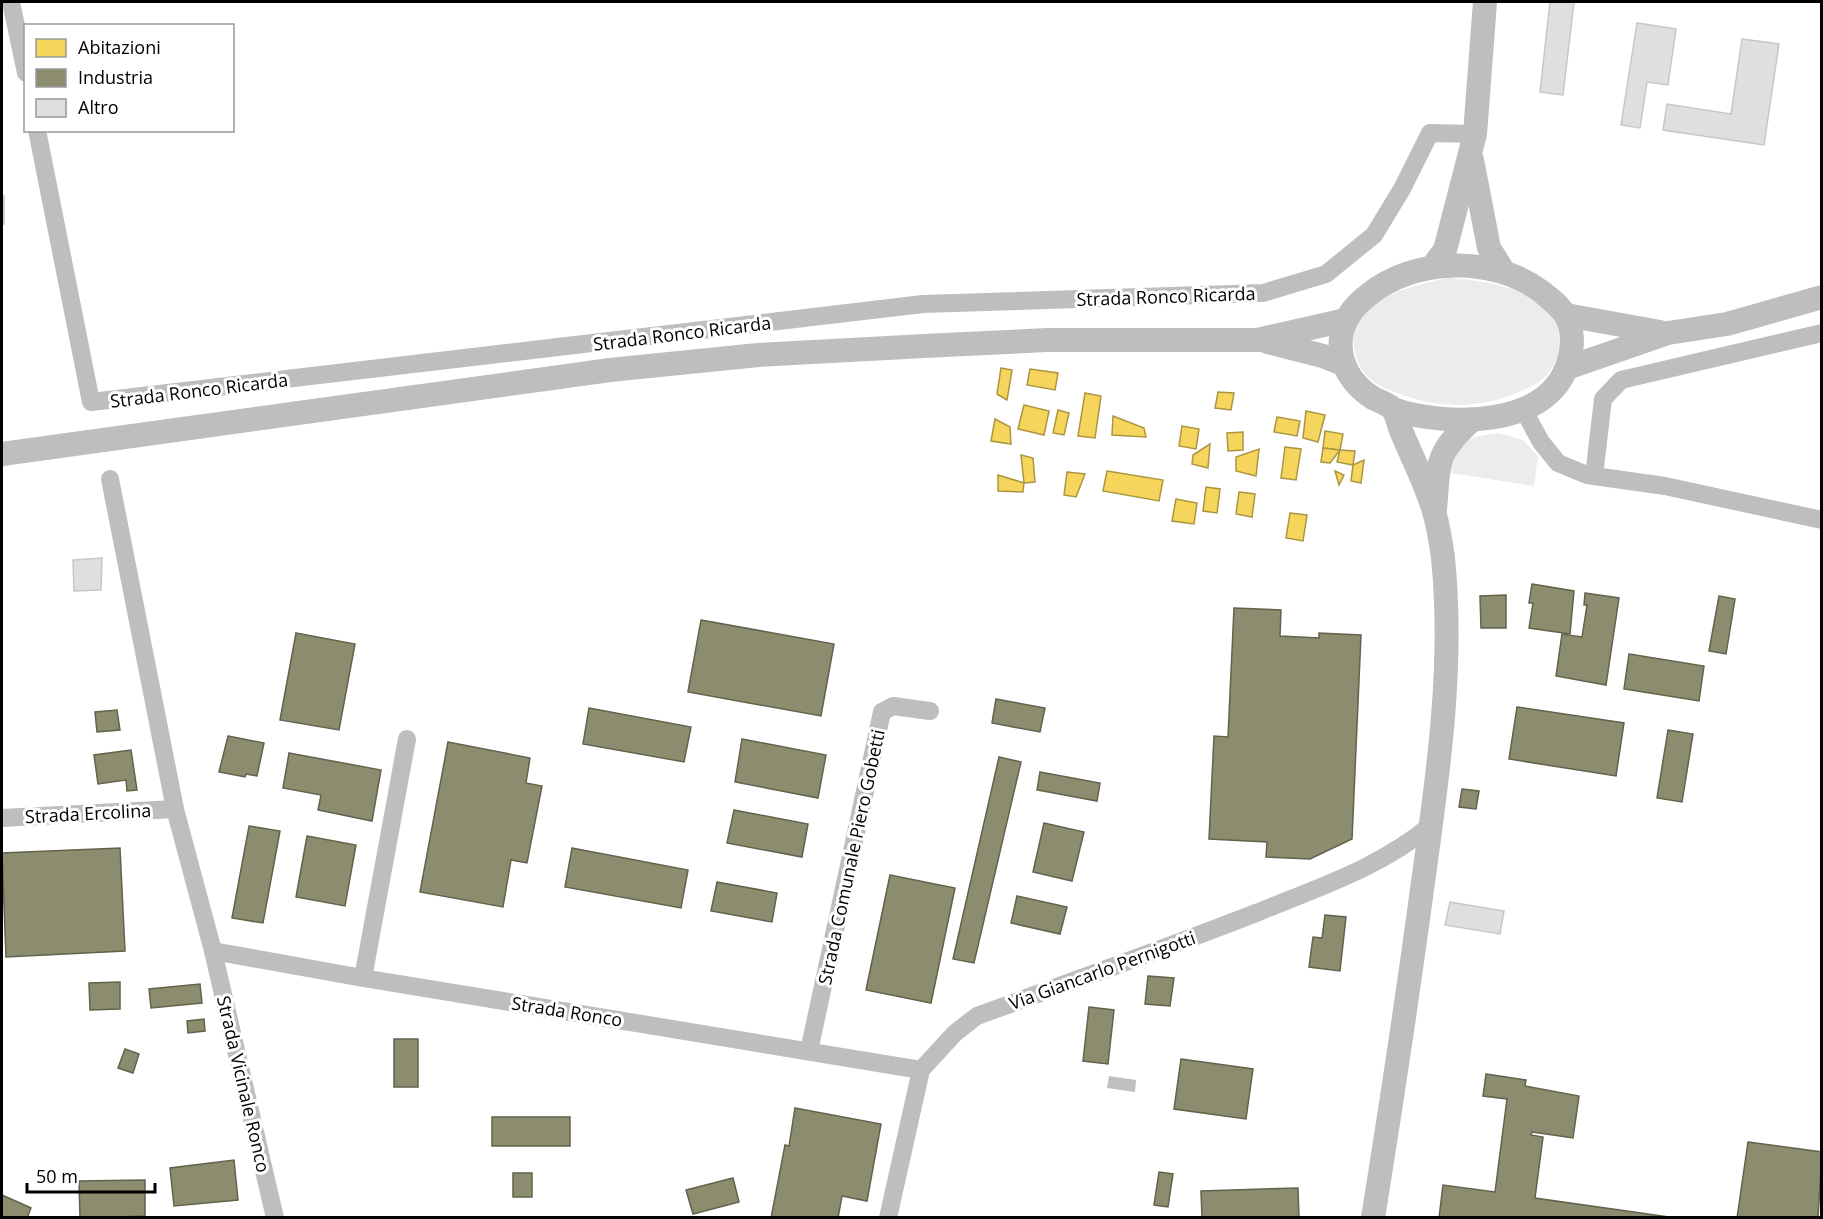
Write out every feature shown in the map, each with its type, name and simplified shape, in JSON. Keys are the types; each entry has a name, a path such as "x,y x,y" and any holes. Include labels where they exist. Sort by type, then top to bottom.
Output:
{"main road":[{"path":"1433,267 1445,250 1473,143 1485,2"},
{"path":"1473,143 1489,248 1504,272"},
{"path":"1467,266 1504,272 1534,286 1566,315 1572,332 1572,350 1567,368 1557,384 1541,398 1523,409 1500,416 1442,421 1417,417 1393,409 1369,395 1353,381 1343,364 1341,337 1346,320 1359,302 1377,287 1406,273 1433,267 1467,266"},
{"path":"1567,368 1668,333 1727,324 1821,297"},
{"path":"1566,315 1668,333"},
{"path":"2,454 598,372 758,355 1047,340 1257,340 1346,320"},
{"path":"1257,340 1323,356 1343,364"},
{"path":"1373,1218 1431,825 1441,742 1445,648 1442,557 1435,512 1393,409"},
{"path":"1435,512 1439,468 1445,448 1472,420"}],"street":[{"path":"11,2 24,64"},
{"name":"Strada Ronco Ricarda","path":"37,132 91,402 922,304 1263,293 1326,274 1374,235 1402,189 1430,133 1473,143"},
{"path":"1594,476 1603,399 1621,380 1821,333"},
{"path":"1523,409 1541,442 1558,463 1594,476 1665,486 1821,520"},
{"path":"110,479 175,809 213,951"},
{"name":"Strada Comunale Piero Gobetti","path":"809,1051 882,712 893,706 930,711"},
{"path":"363,978 408,739"},
{"name":"Strada Ercolina","path":"2,818 175,809"},
{"name":"Via Giancarlo Pernigotti","path":"888,1218 921,1071 955,1033 977,1016 1172,946 1366,868 1407,845 1431,825"},
{"name":"Strada Ronco","path":"213,951 921,1071"},
{"name":"Strada Vicinale Ronco","path":"213,951 275,1218"}],"shaded area":[{"path":"1449,278 1483,282 1519,292 1535,300 1548,311 1556,325 1559,347 1554,365 1543,379 1537,384 1502,398 1453,405 1403,395 1381,386 1366,375 1355,353 1354,335 1359,320 1369,308 1399,291"},
{"path":"1499,433 1523,440 1538,456 1534,486 1451,473 1457,453 1465,442 1478,436"},
{"path":"1109,1076 1136,1080 1135,1092 1107,1088"}],"building: Abitazioni":[{"path":"1001,368 1012,370 1007,400 997,394"},
{"path":"1030,369 1058,373 1055,390 1027,385"},
{"path":"1218,392 1234,393 1231,410 1215,408"},
{"path":"1085,393 1101,396 1095,438 1078,436"},
{"path":"1024,405 1049,411 1044,435 1018,429"},
{"path":"1058,410 1069,413 1064,435 1053,433"},
{"path":"1306,411 1325,415 1318,442 1303,438"},
{"path":"1113,416 1144,428 1146,437 1112,435"},
{"path":"1277,417 1300,421 1297,436 1274,432"},
{"path":"995,419 1010,427 1011,444 991,441"},
{"path":"1182,426 1199,429 1196,449 1179,446"},
{"path":"1325,431 1343,434 1340,450 1323,448"},
{"path":"1243,432 1243,450 1228,451 1227,433"},
{"path":"1210,444 1208,468 1192,464 1193,455"},
{"path":"1285,447 1301,449 1296,480 1281,478"},
{"path":"1323,448 1340,450 1330,463 1321,462"},
{"path":"1259,449 1256,476 1236,471 1236,457"},
{"path":"1340,450 1355,451 1353,465 1337,462"},
{"path":"1021,455 1033,458 1035,482 1024,483"},
{"path":"1364,460 1361,483 1351,481 1353,465"},
{"path":"1107,471 1163,480 1159,501 1103,491"},
{"path":"1335,471 1344,475 1339,485"},
{"path":"1067,472 1085,474 1076,497 1064,495"},
{"path":"998,475 1024,483 1023,492 998,491"},
{"path":"1206,487 1220,489 1217,513 1203,511"},
{"path":"1239,492 1255,494 1252,517 1236,514"},
{"path":"1176,499 1197,503 1194,524 1172,521"},
{"path":"1290,513 1307,515 1303,541 1286,538"}],"building: Industria":[{"path":"1532,584 1574,591 1570,634 1529,628 1533,603 1529,603"},
{"path":"1585,593 1619,598 1606,685 1556,676 1562,634 1582,637 1587,605 1584,605"},
{"path":"1506,595 1506,628 1481,628 1480,596"},
{"path":"1719,596 1735,599 1726,654 1709,651"},
{"path":"1234,608 1281,610 1280,636 1319,638 1319,633 1361,635 1352,839 1310,859 1266,857 1267,842 1209,839 1214,736 1228,737"},
{"path":"701,620 834,644 821,716 688,692"},
{"path":"296,633 355,644 339,730 280,720"},
{"path":"1629,654 1704,666 1699,701 1624,689"},
{"path":"996,699 1045,708 1040,732 992,723"},
{"path":"1517,707 1624,723 1616,776 1509,759"},
{"path":"589,708 691,727 684,762 583,744"},
{"path":"117,710 120,730 97,732 95,712"},
{"path":"1668,730 1693,734 1682,802 1657,798"},
{"path":"228,736 264,743 257,776 246,774 245,777 219,772"},
{"path":"742,739 826,755 818,798 735,782"},
{"path":"448,742 530,758 526,783 542,786 527,863 511,860 503,907 420,892"},
{"path":"131,750 137,790 127,791 126,780 98,784 94,755"},
{"path":"289,753 381,770 372,821 318,810 321,795 283,788"},
{"path":"999,757 1021,762 974,963 953,959"},
{"path":"1040,772 1100,783 1097,801 1037,790"},
{"path":"1462,789 1479,791 1476,809 1459,807"},
{"path":"734,810 808,824 802,857 727,843"},
{"path":"1044,823 1084,832 1072,881 1033,872"},
{"path":"249,826 280,831 263,923 232,918"},
{"path":"307,836 356,845 345,906 296,897"},
{"path":"120,848 125,951 6,957 2,853"},
{"path":"572,848 688,870 681,908 565,887"},
{"path":"890,875 955,888 931,1003 866,990"},
{"path":"717,882 777,893 772,922 711,911"},
{"path":"1017,896 1067,907 1060,934 1011,923"},
{"path":"1325,915 1346,917 1340,971 1309,967 1313,937 1322,938"},
{"path":"1148,976 1174,978 1170,1006 1145,1004"},
{"path":"120,982 120,1009 90,1010 89,983"},
{"path":"200,984 202,1003 151,1008 149,989"},
{"path":"1089,1007 1114,1010 1108,1064 1083,1061"},
{"path":"204,1019 205,1031 188,1033 187,1021"},
{"path":"394,1039 418,1039 418,1087 394,1087"},
{"path":"125,1049 139,1054 133,1073 118,1068"},
{"path":"1181,1059 1253,1069 1246,1119 1174,1109"},
{"path":"1486,1074 1526,1080 1525,1086 1579,1096 1573,1138 1532,1132 1531,1135 1543,1137 1535,1198 1676,1218 1439,1218 1443,1185 1495,1192 1507,1099 1483,1096"},
{"path":"795,1108 881,1124 867,1201 842,1196 838,1218 771,1218 785,1145 789,1146"},
{"path":"492,1117 570,1117 570,1146 492,1146"},
{"path":"1748,1142 1822,1152 1818,1218 1737,1218"},
{"path":"234,1160 238,1200 174,1206 170,1168"},
{"path":"1159,1172 1173,1174 1168,1207 1154,1205"},
{"path":"513,1173 532,1173 532,1197 513,1197"},
{"path":"733,1178 739,1202 693,1214 686,1190"},
{"path":"145,1180 145,1216 80,1218 79,1181"},
{"path":"1298,1188 1299,1218 1202,1218 1201,1191"},
{"path":"2,1195 31,1208 27,1218 2,1218"}],"building: Altro":[{"path":"1550,2 1574,2 1563,95 1540,92"},
{"path":"1637,23 1676,29 1668,85 1647,82 1640,128 1621,125"},
{"path":"1742,39 1779,44 1764,145 1663,130 1667,104 1731,114"},
{"path":"2,196 4,196 4,224 2,224"},
{"path":"102,558 101,590 74,591 73,560"},
{"path":"1450,902 1504,911 1500,934 1445,925"}]}
